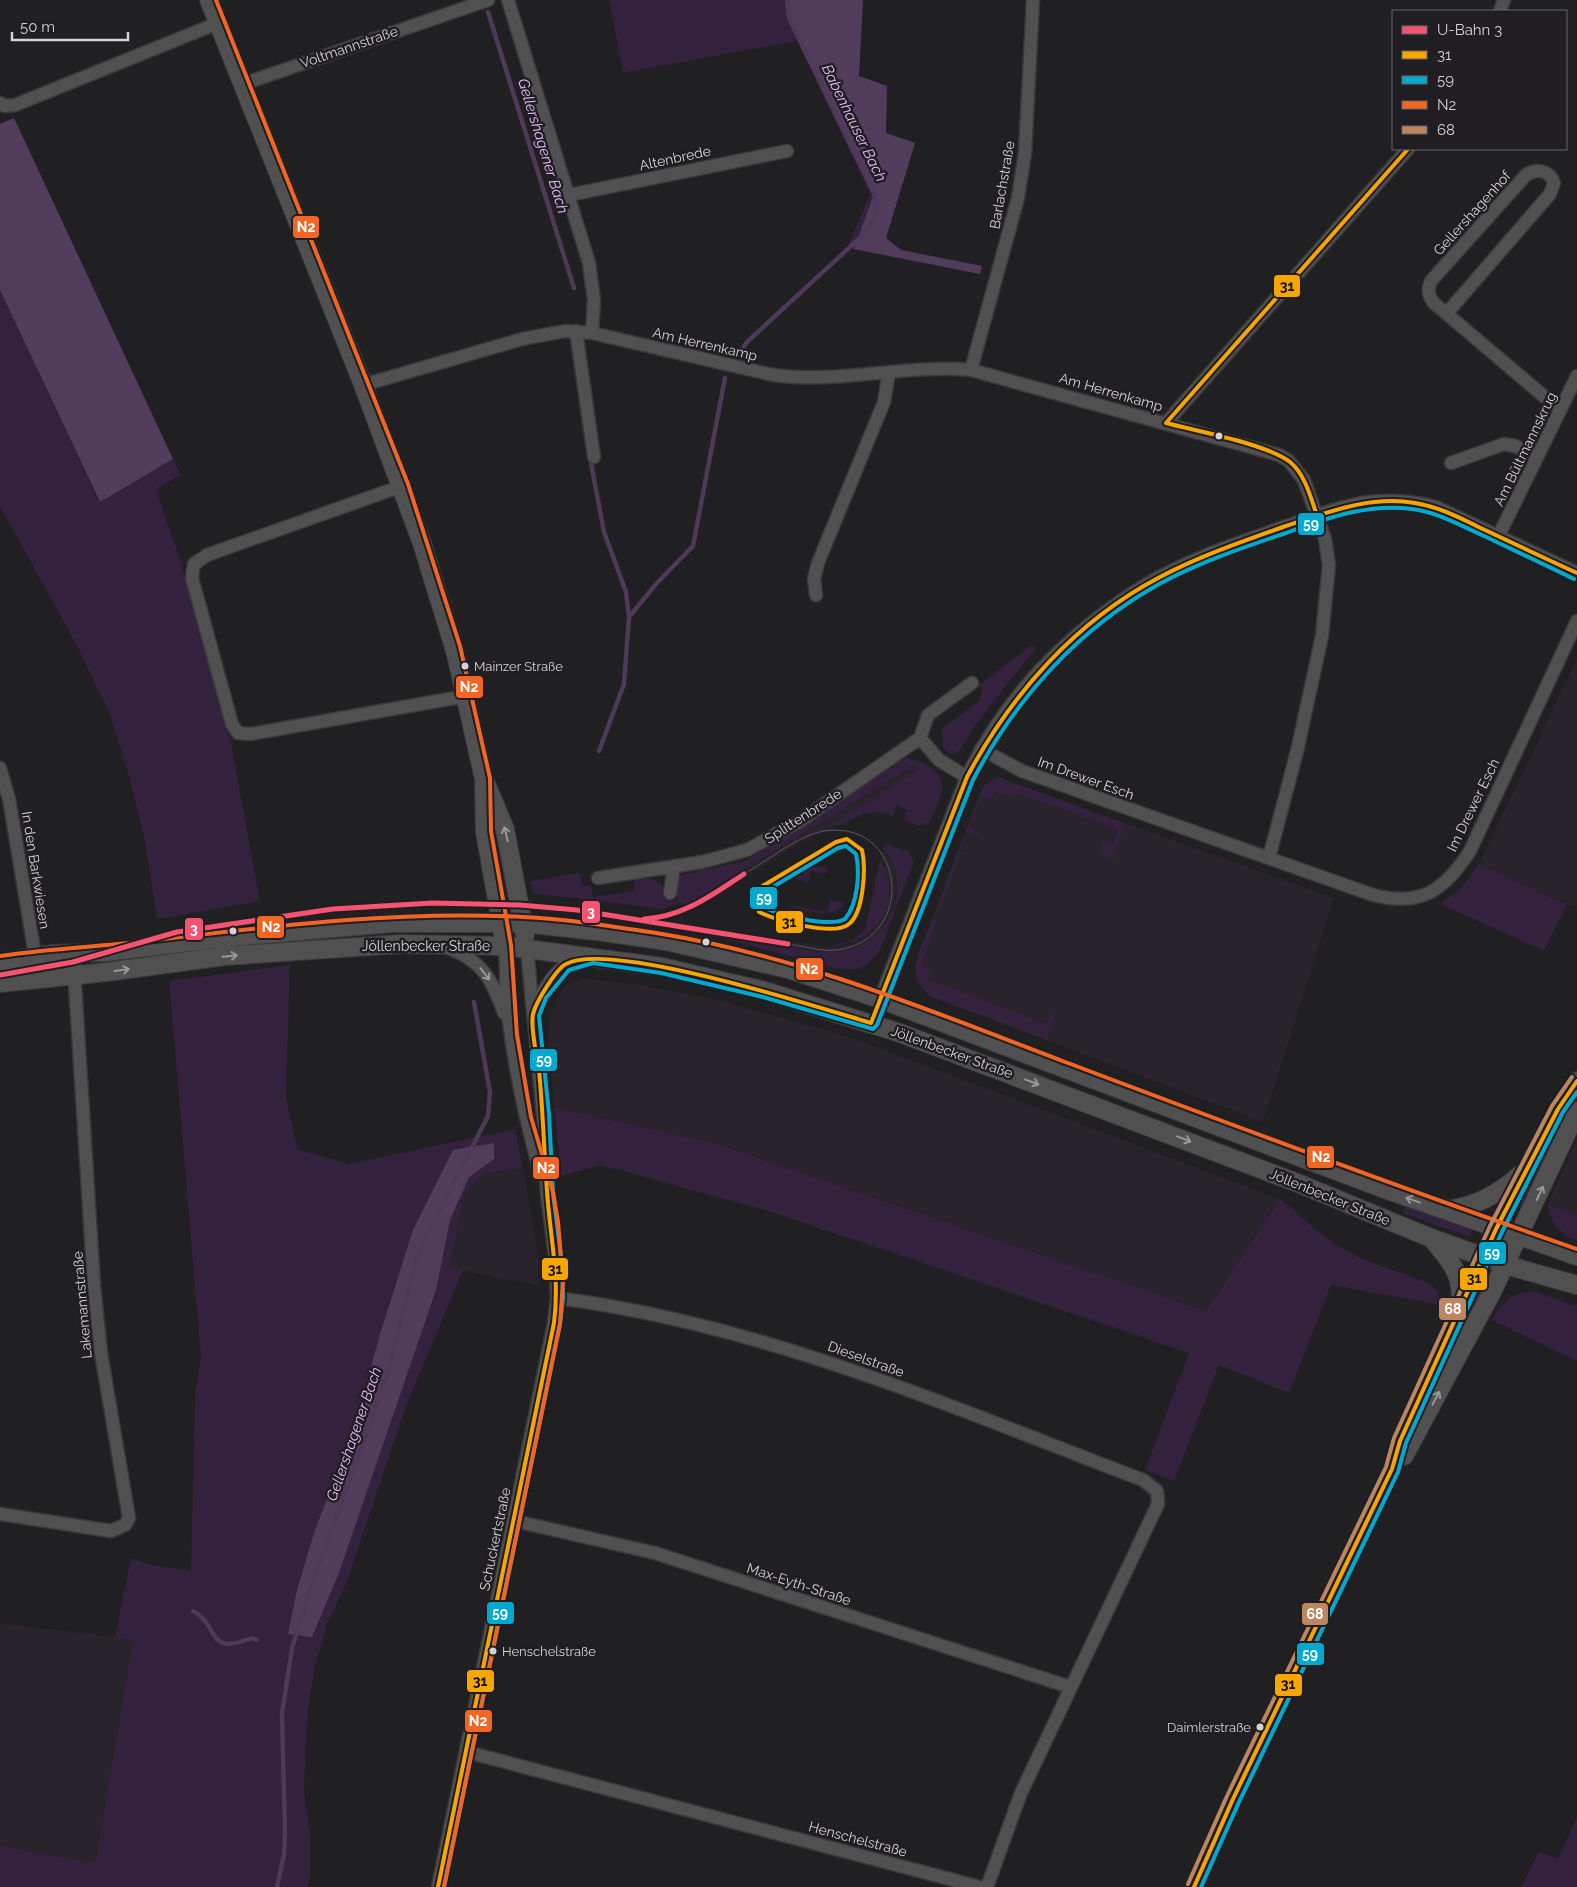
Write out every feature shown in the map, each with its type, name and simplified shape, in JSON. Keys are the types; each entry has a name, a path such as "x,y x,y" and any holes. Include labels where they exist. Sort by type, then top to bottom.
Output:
{"main road":[{"path":"209,0 402,486 440,599 466,696 484,779 505,828 527,949"},
{"path":"484,779 485,832 505,946"},
{"name":"Jöllenbecker Straße","path":"0,962 72,952 104,952 232,937 376,924 523,923 624,934 706,949 788,969 880,999 1444,1210 1577,1256"},
{"name":"Jöllenbecker Straße","path":"0,983 74,976 266,952 368,945 505,946 593,956 662,967 797,999 872,1023 960,1054 1212,1150 1483,1257 1577,1285"},
{"path":"872,1023 880,999"},
{"path":"1194,1887 1232,1799 1392,1470 1400,1441 1496,1229 1558,1110 1577,1081"},
{"path":"1392,1470 1411,1446 1506,1265 1577,1111"},
{"path":"1444,1210 1460,1209 1488,1198 1505,1188 1526,1170"},
{"path":"1432,1238 1448,1259 1461,1281 1460,1306"}],"street":[{"path":"455,5 488,0"},
{"path":"508,0 569,195 592,281 594,300 592,333"},
{"name":"Barlachstraße","path":"971,370 1018,198 1025,153 1032,0"},
{"name":"Voltmannstraße","path":"243,84 455,5"},
{"path":"0,103 4,106 15,105 218,23"},
{"path":"1166,423 1407,150"},
{"name":"Altenbrede","path":"569,195 787,151"},
{"name":"Gellershagenhof","path":"1447,313 1550,194 1554,183 1548,174 1540,170 1533,170 1526,175 1431,281 1427,289 1429,296 1447,313 1560,410"},
{"path":"576,331 594,457"},
{"name":"Am Herrenkamp","path":"363,385 541,334 576,331 592,333 773,375 823,378 950,368 971,370 1268,451 1289,461 1304,480 1317,516"},
{"path":"816,594 814,579 818,563 884,402 889,372"},
{"name":"Am Bültmannskrug","path":"1499,535 1577,376"},
{"path":"1451,463 1504,444 1515,446 1537,457"},
{"path":"402,486 207,555 194,564 192,578 232,724 238,733 251,734 466,696"},
{"path":"880,999 967,777 981,749 1013,702 1070,640 1117,604 1164,575 1210,554 1317,516 1349,505 1380,499 1436,507 1577,572"},
{"path":"1269,858 1298,747 1322,636 1329,565 1325,539 1317,516"},
{"name":"Im Drewer Esch","path":"981,749 1022,771 1269,858 1392,900 1411,900 1424,896 1444,884 1458,870 1470,851 1577,620"},
{"path":"967,777 939,760 920,738 928,715 972,683"},
{"name":"Splittenbrede","path":"598,878 724,858 758,845 800,821 920,738"},
{"name":"In den Barkwiesen","path":"0,768 9,799 39,979"},
{"path":"670,893 674,866"},
{"name":"Schuckertstraße","path":"429,944 460,952 482,968 495,990 512,1036"},
{"name":"Schuckertstraße","path":"505,946 507,1002 525,1118 547,1194"},
{"name":"Schuckertstraße","path":"438,1887 554,1324 557,1298 554,1242 547,1194 543,1115 527,949"},
{"name":"Lakemannstraße","path":"0,1514 111,1531 125,1525 128,1518 101,1353 94,1286 72,952"},
{"name":"Schuckertstraße","path":"533,1016 540,995 566,964 593,956"},
{"name":"Dieselstraße","path":"557,1298 664,1316 785,1347 866,1374 1143,1480 1154,1486 1159,1496 1158,1504 1070,1686"},
{"name":"Max-Eyth-Straße","path":"514,1520 655,1553 1070,1686"},
{"path":"987,1887 1021,1793 1070,1686"},
{"name":"Henschelstraße","path":"467,1752 980,1887"}],"shaded area":[{"path":"609,0 863,0 859,76 887,86 886,133 915,143 886,238 901,250 982,266 980,274 847,248 870,194 797,41 623,73"},
{"path":"788,0 863,0 859,76 887,86 886,133 915,143 886,238 901,250 982,266 980,274 854,249 874,194 790,17"},
{"path":"14,118 173,459 100,502 0,290 0,124"},
{"path":"0,290 99,501 173,459 181,475 156,489 180,560 231,742 260,901 157,919 145,842 128,772 108,710 76,644 0,506"},
{"path":"1032,645 1036,649 973,729 961,748 955,754 949,753 943,747 941,729 979,701 982,689 979,685"},
{"path":"1577,659 1577,908 1479,864"},
{"path":"905,758 924,763 935,771 942,781 940,797 930,822 919,826 904,820 907,810 897,805 893,816 881,813 863,814 844,824 829,826 917,770 914,765 683,907 678,903 664,909 533,893 530,881 580,873 582,886 591,885 593,897 635,891 633,878 645,878 660,883 664,892 664,899 676,901 680,875 745,861 791,834"},
{"path":"914,765 917,770 830,826 837,827 803,841 686,913 683,907"},
{"path":"997,777 1334,898 1263,1122 932,997 918,983 915,973 916,962 966,829 984,785"},
{"path":"997,777 1125,823 1113,859 1099,854 1103,842 1113,845 1118,829 1016,793 1013,798 995,792 992,799 982,796 969,828 980,832 976,836 967,833 966,829 984,785"},
{"path":"885,843 909,852 914,862 880,950 871,961 861,968 850,970 836,968 687,929 821,952 836,952 850,949 875,935 892,913 896,899 896,873 884,847"},
{"path":"884,847 894,866 897,883 894,905 883,928 871,940 861,946 839,952 821,952 687,929 688,924 827,947 849,944 872,931 885,912 887,906 884,865 880,859"},
{"path":"961,851 970,855 970,857 960,854 938,914 935,913 957,852"},
{"path":"880,859 887,876 889,891 887,906 881,919 872,930 859,939 827,947 853,940 865,929"},
{"path":"1479,864 1567,904 1544,951 1440,904 1460,889"},
{"path":"816,866 827,868 826,874 811,871 809,883 796,879 797,877"},
{"path":"830,900 844,903 834,912 827,913 789,907 790,905 828,912"},
{"path":"932,919 937,921 921,966 931,970 928,979 1047,1024 1053,1010 1056,1012 1047,1040 932,997 923,989 916,971 917,961 919,950"},
{"path":"290,965 286,1096 297,1149 349,1164 515,1129 523,1168 483,1174 465,1192 449,1267 463,1270 406,1406 346,1584 327,1624 315,1666 308,1709 304,1789 310,1836 310,1877 308,1887 0,1887 0,1846 95,1863 133,1640 115,1637 131,1558 152,1565 191,1571 195,1395 201,1359 169,981"},
{"path":"587,978 646,986 714,999 847,1036 1280,1199 1206,1311 715,1143 554,1107 548,1044 551,1011 563,987 570,982"},
{"path":"554,1107 715,1143 1206,1311 1280,1199 1329,1240 1348,1251 1371,1262 1430,1284 1438,1292 1441,1305 1331,1285 1289,1393 1219,1365 1174,1481 1145,1470 1189,1353 768,1211 601,1165 561,1176"},
{"path":"1564,1119 1523,1210 1517,1207"},
{"path":"1577,1139 1577,1215 1548,1204"},
{"path":"494,1143 494,1159 469,1177 450,1220 436,1290 339,1573 312,1637 288,1634 297,1590 315,1530 354,1430 380,1334 413,1230 453,1150"},
{"path":"523,1168 538,1256 538,1285 449,1268 465,1192 483,1174"},
{"path":"1548,1204 1577,1215 1577,1240 1565,1235 1556,1227"},
{"path":"1406,1206 1472,1230 1470,1237 1403,1213"},
{"path":"1481,1281 1487,1284 1451,1355 1448,1355"},
{"path":"1536,1292 1577,1306 1577,1361 1492,1320 1500,1307 1510,1298 1521,1293"},
{"path":"0,1623 133,1639 91,1887 0,1887"},
{"path":"1577,1817 1577,1887 1521,1887 1539,1851 1558,1859"}],"waterway":[{"name":"Babenhauser Bach","path":"739,354 747,342 863,235 874,220 876,211 874,193 789,18 787,0"},
{"name":"Gellershagener Bach","path":"488,12 574,288"},
{"name":"Babenhauser Bach","path":"629,617 656,584 693,546 725,378"},
{"name":"Gellershagener Bach","path":"591,463 604,532 626,592 629,617 624,684 599,751"},
{"name":"Gellershagener Bach","path":"277,1887 284,1855 285,1833 282,1714 292,1648 310,1590 390,1368 412,1275 422,1245 488,1116 490,1092 474,1002"},
{"path":"193,1611 202,1617 220,1642 227,1644 252,1638 257,1640"}],"tram line":[{"path":"744,874 794,843 814,833 824,831 851,832 872,843 886,860 892,882 890,904 881,925 863,941 837,950 819,950 788,944"}],"metro line":[{"name":"3","path":"644,919 672,914 697,904 744,874"},
{"name":"3","path":"0,975 73,962 177,932 333,909 432,903 520,905 577,910 788,944"}],"transit line":[{"name":"N2","path":"216,0 408,484 460,646 490,778 491,831 511,945 517,1035 531,1117 553,1192 558,1222 563,1282 560,1324 444,1887"},
{"name":"31","path":"1166,423 1407,150"},
{"name":"31","path":"1166,423 1249,444 1279,455 1290,462 1300,473 1310,494 1317,516"},
{"name":"31","path":"871,1023 967,777 984,746 1025,689 1048,662 1101,615 1129,595 1175,569 1236,544 1332,511 1381,501 1415,503 1442,510 1577,573"},
{"name":"59","path":"444,1887 560,1324 563,1298 562,1264 553,1193 549,1114 539,1016 546,998 569,970 593,963 661,973 763,997 873,1029 877,1025 973,780 990,750 1030,693 1052,668 1077,643 1131,601 1176,575 1221,556 1330,518 1378,508 1412,509 1439,516 1574,579"},
{"name":"31","path":"847,839 862,850 864,867 861,900 858,910 849,924 841,928 818,928 791,923 759,912 756,899 761,887 836,842 847,839"},
{"name":"59","path":"846,846 856,854 858,879 853,905 845,919 828,922 817,921 793,917 764,908 763,900 766,891 838,848 846,846"},
{"name":"N2","path":"0,956 331,921 427,916 475,915 540,918 662,934 715,944 766,957 868,988 1322,1158 1577,1249"},
{"name":"31","path":"438,1887 556,1306 542,1101 532,1027 533,1014 538,1002 552,979 566,964 590,959 625,961 715,978 871,1023"},
{"name":"68","path":"1188,1884 1227,1796 1386,1467 1394,1438 1490,1226 1552,1106 1572,1077"},
{"name":"31","path":"1194,1887 1233,1799 1392,1469 1400,1441 1496,1229 1558,1109 1577,1081"},
{"name":"59","path":"1201,1887 1239,1802 1398,1472 1406,1443 1502,1232 1563,1112 1577,1092"}],"place":[{"name":"Mainzer Straße","path":"465,666"},
{"name":"Henschelstraße","path":"493,1651"},
{"name":"Daimlerstraße","path":"1260,1727"}]}
